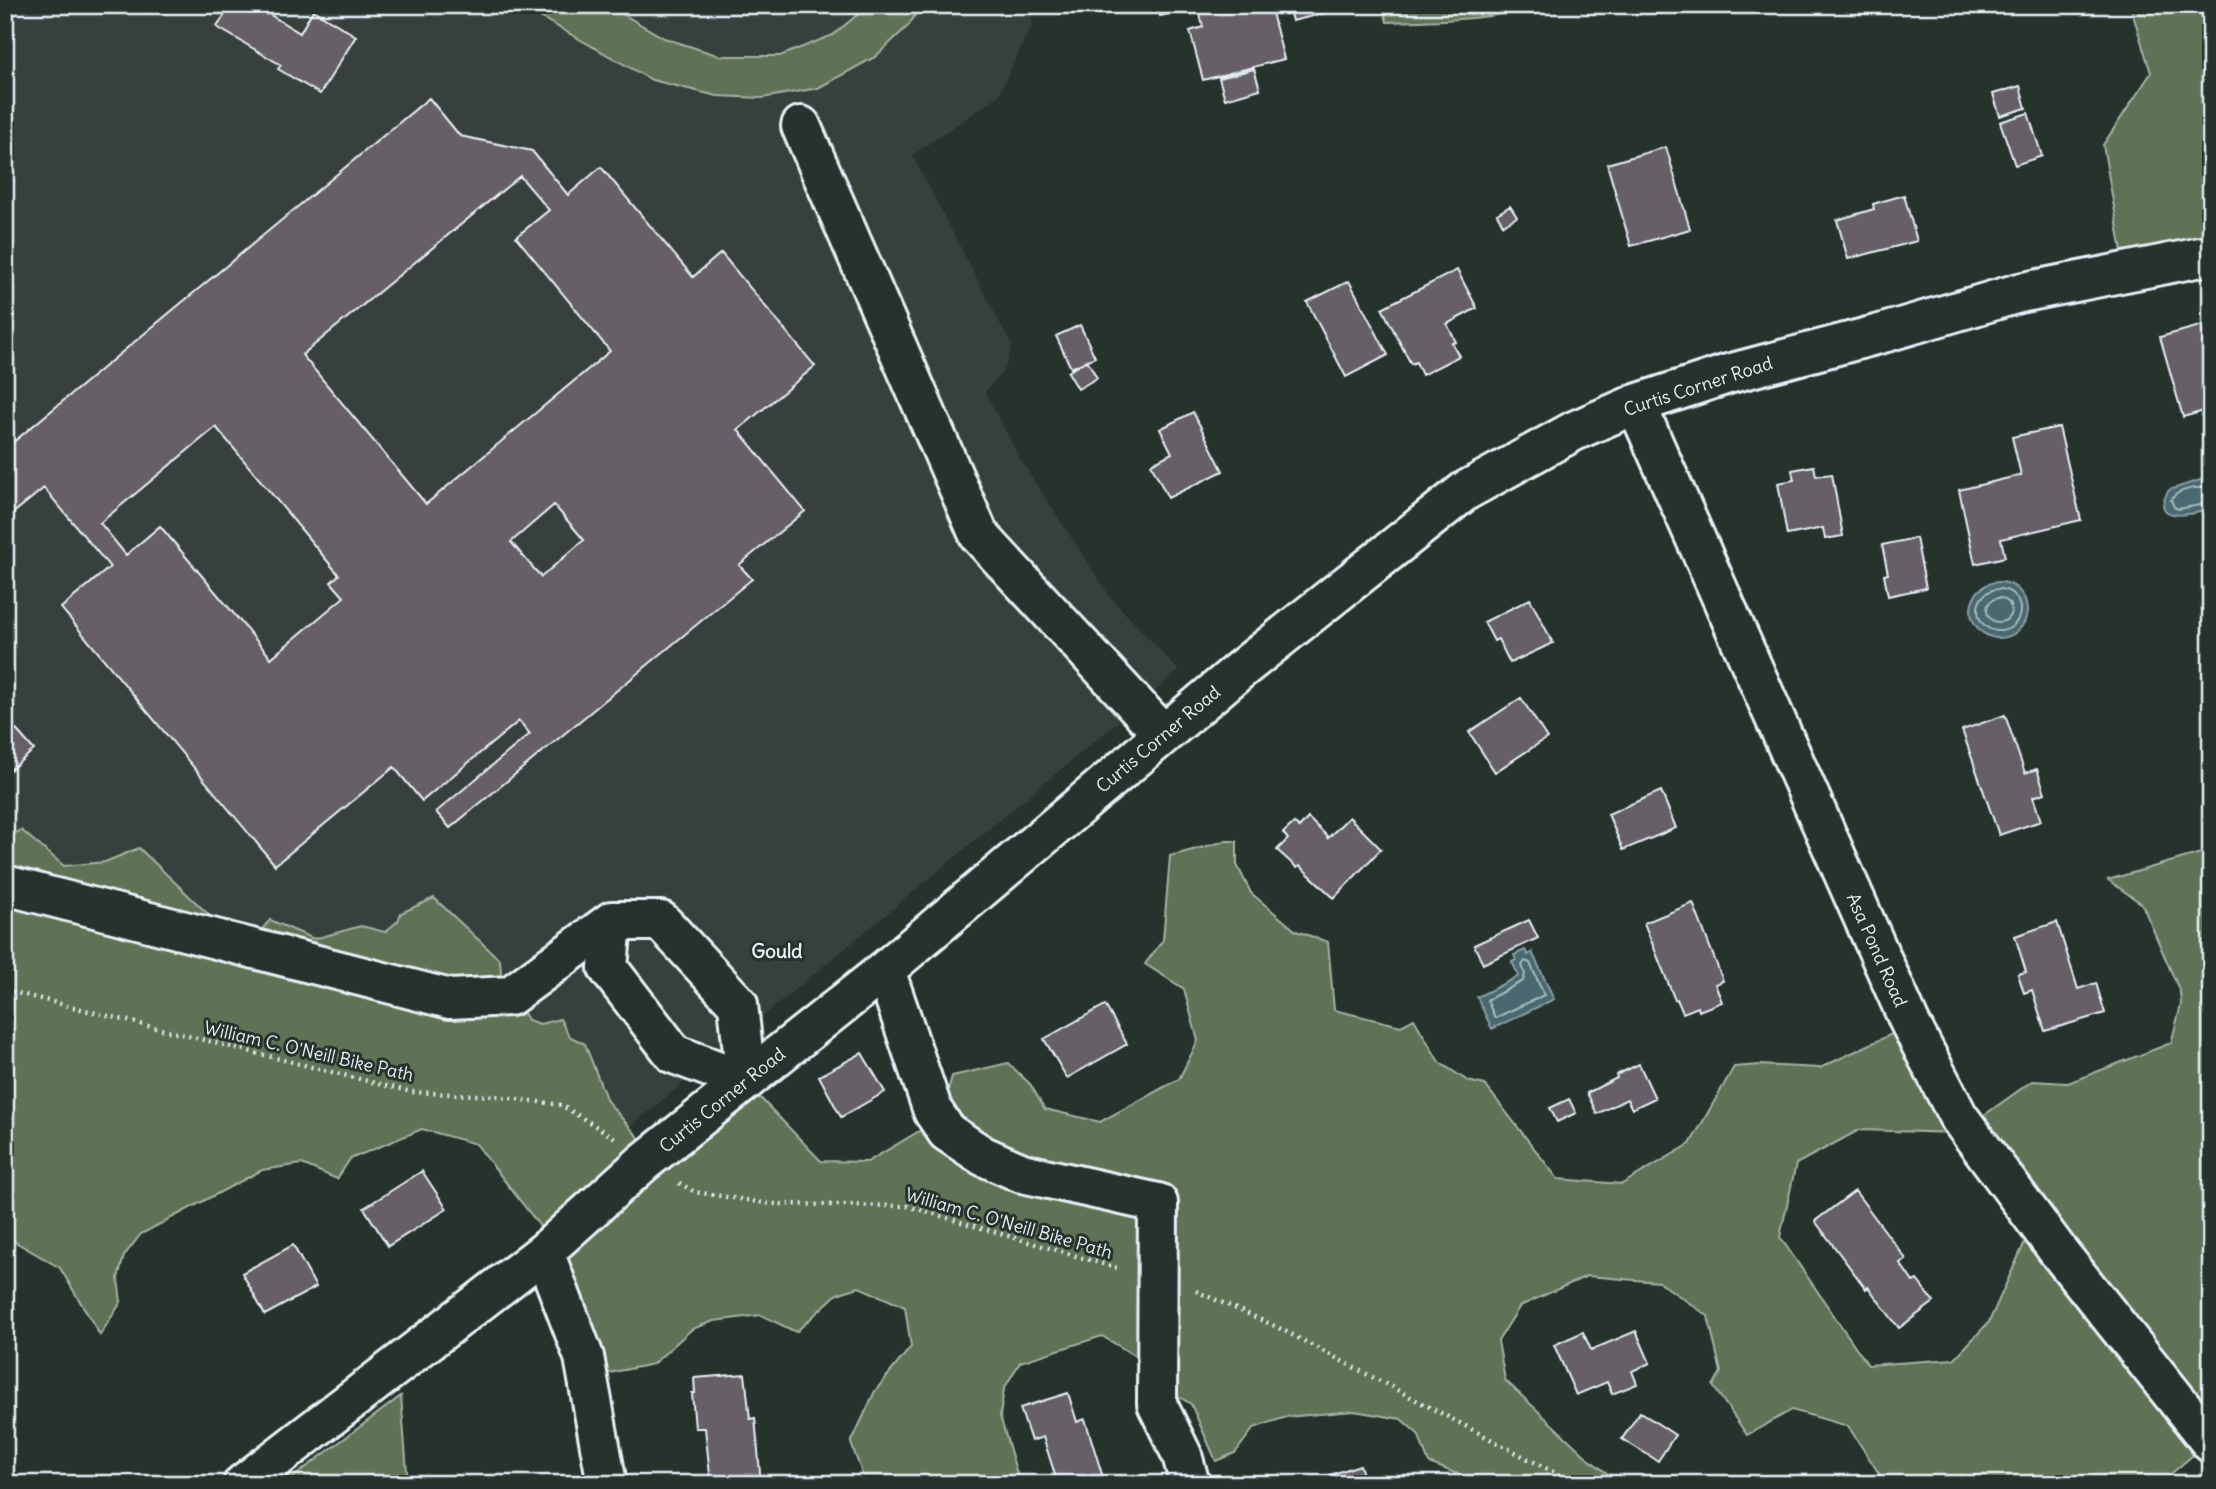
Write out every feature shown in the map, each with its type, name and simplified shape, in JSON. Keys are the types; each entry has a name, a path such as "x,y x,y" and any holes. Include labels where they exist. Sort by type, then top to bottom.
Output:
{"street":[{"path":"801,127 979,535 1163,734"},
{"name":"Curtis Corner Road","path":"243,1484 544,1252 644,1162 886,970 1163,734 1465,491 1574,431 1636,404 1728,374 2020,293 2211,255"},
{"name":"Asa Pond Road","path":"1636,404 1909,1021 1958,1116 2058,1251 2211,1443"},
{"path":"5,885 450,999 510,996 612,921 661,921 738,1004 746,1081 674,1054 608,968 612,921"},
{"path":"886,970 933,1111 947,1132 983,1156 1022,1173 1158,1202 1157,1404 1182,1455 1190,1484"},
{"path":"544,1252 584,1357 607,1484"}],"path":[{"name":"William C. O'Neill Bike Path","path":"5,990 411,1091 495,1096 561,1105 603,1129 644,1162 695,1192 772,1204 907,1206 1197,1292 1278,1327 1576,1484"}],"shaded area":[{"path":"5,5 1032,5 1032,24 998,96 912,155 1012,346 1005,368 985,392 1021,461 1111,598 1179,671 630,1127 607,1101 585,1044 528,1020 501,974 398,921 385,932 361,926 314,939 270,920 257,935 236,941 139,848 105,862 64,866 21,830 5,838"}],"green space":[{"path":"519,5 607,5 664,38 720,56 780,56 833,35 869,5 921,5 909,25 875,57 818,88 762,98 717,96 652,80"},
{"path":"1382,5 1540,5 1483,17 1387,22"},
{"path":"2130,5 2211,5 2211,245 2124,263 2103,145 2151,73"},
{"path":"21,830 64,866 105,862 139,848 236,941 257,935 270,920 314,939 361,926 385,932 398,921 401,913 434,898 500,960 501,974 528,1020 540,1024 560,1019 569,1036 585,1044 607,1101 652,1153 747,1084 821,1161 867,1162 931,1124 952,1076 1008,1063 1030,1084 1045,1109 1100,1122 1179,1079 1198,1041 1184,989 1145,964 1163,940 1170,856 1226,841 1237,841 1237,865 1251,893 1296,931 1328,942 1334,1010 1401,1026 1414,1019 1439,1062 1468,1081 1485,1085 1558,1179 1622,1184 1690,1144 1734,1067 1760,1065 1820,1068 1898,1031 1959,1133 2032,1081 2068,1083 2171,1043 2181,1005 2180,992 2142,904 2108,880 2211,850 2211,1457 2199,1450 2159,1484 1879,1484 1882,1478 1848,1426 1792,1410 1747,1435 1713,1386 1721,1372 1708,1316 1659,1282 1587,1276 1520,1306 1498,1341 1505,1380 1590,1460 1621,1484 1483,1484 1429,1463 1418,1434 1401,1419 1354,1411 1286,1417 1254,1428 1235,1453 1216,1461 1191,1404 1167,1390 1146,1386 1135,1356 1102,1336 1020,1362 1004,1389 1000,1416 1020,1484 866,1484 851,1443 875,1391 911,1347 905,1307 859,1287 837,1294 796,1332 761,1315 714,1321 692,1329 653,1364 599,1375 546,1234 476,1144 422,1129 350,1159 337,1179 302,1164 262,1170 141,1234 124,1256 118,1278 121,1302 100,1335 60,1268 5,1236 5,838","holes":["1859,1130 1955,1133 2028,1235 1989,1322 1954,1359 1868,1365 1780,1237 1796,1164"]},
{"path":"401,1396 408,1484 284,1484"}],"water":[{"path":"2200,480 2211,482 2211,509 2184,515 2168,513 2164,508 2164,501 2169,490"},
{"path":"1994,582 2004,582 2019,590 2025,599 2025,621 2019,630 2004,638 1994,638 1976,626 1971,615 1971,605 1983,587"},
{"path":"1525,950 1528,955 1532,952 1554,999 1492,1029 1477,997 1519,976 1512,962 1516,960 1514,955"}],"building":[{"path":"231,5 254,5 300,33 313,10 356,36 320,94 278,69 281,65 217,27"},
{"path":"1157,5 1175,5 1177,12 1160,16"},
{"path":"1198,5 1270,5 1284,59 1203,80 1190,31 1203,27"},
{"path":"1288,5 1359,5 1292,21"},
{"path":"1254,69 1260,89 1225,99 1219,78"},
{"path":"2020,86 2026,108 2000,116 1993,94"},
{"path":"429,98 460,136 532,151 568,195 601,167 693,277 721,253 815,366 738,430 805,511 739,565 752,579 450,828 436,812 530,734 519,721 422,801 394,767 275,865 61,608 110,567 44,488 6,519 5,449","holes":["520,176 549,210 516,237 610,351 426,504 302,355","216,427 339,575 331,582 344,597 271,658 160,526 126,555 100,523","554,505 584,540 541,577 511,542"]},
{"path":"2028,113 2042,156 2015,165 2000,122"},
{"path":"1666,147 1690,229 1631,246 1607,164"},
{"path":"1904,195 1917,241 1848,259 1837,220 1874,209 1873,204"},
{"path":"1510,206 1517,217 1503,225 1497,214"},
{"path":"1457,270 1477,308 1447,324 1456,342 1452,343 1459,356 1422,375 1416,362 1411,364 1382,308"},
{"path":"1349,281 1388,355 1346,377 1307,302"},
{"path":"2211,323 2211,386 2208,387 2211,409 2183,417 2160,337"},
{"path":"1080,325 1095,357 1071,368 1056,336"},
{"path":"1087,360 1097,378 1078,389 1068,372"},
{"path":"1193,412 1223,471 1168,498 1151,464 1172,453 1160,429"},
{"path":"2059,427 2081,520 2001,539 2005,557 1975,564 1959,490 2021,475 2012,437"},
{"path":"1814,466 1816,476 1832,474 1843,536 1825,539 1823,528 1787,535 1778,483 1794,480 1792,470"},
{"path":"1916,538 1926,588 1888,596 1884,575 1888,574 1882,545"},
{"path":"1530,599 1553,643 1510,663 1498,639 1494,641 1484,622"},
{"path":"1521,698 1547,738 1495,772 1469,732"},
{"path":"2005,715 2025,773 2037,769 2045,793 2033,797 2041,821 1999,835 1962,730"},
{"path":"5,717 34,750 5,774"},
{"path":"1661,791 1676,828 1623,850 1608,814"},
{"path":"1349,817 1381,849 1334,898 1300,866 1297,868 1277,850 1288,839 1283,833 1294,823 1299,828 1308,818 1327,839"},
{"path":"1693,903 1723,981 1715,984 1722,1002 1699,1011 1698,1007 1683,1013 1677,999 1675,1000 1644,923"},
{"path":"1529,920 1538,938 1483,964 1474,945"},
{"path":"2057,922 2078,989 2096,983 2105,1013 2045,1031 2032,990 2024,993 2018,974 2026,972 2015,936"},
{"path":"1105,1005 1127,1044 1067,1078 1044,1039"},
{"path":"862,1053 885,1092 841,1117 819,1076"},
{"path":"1639,1064 1655,1098 1632,1109 1627,1099 1597,1114 1587,1093"},
{"path":"1569,1099 1576,1113 1557,1122 1550,1108"},
{"path":"422,1171 447,1209 388,1246 364,1208"},
{"path":"1855,1191 1906,1259 1900,1263 1913,1282 1917,1280 1934,1302 1899,1328 1815,1221"},
{"path":"293,1245 316,1287 265,1315 242,1273"},
{"path":"1636,1331 1650,1363 1632,1371 1637,1384 1612,1394 1607,1382 1576,1395 1554,1345 1583,1332 1591,1350"},
{"path":"745,1374 750,1419 755,1418 761,1484 711,1484 705,1428 695,1428 692,1393 695,1393 694,1378"},
{"path":"1068,1393 1077,1422 1085,1419 1105,1484 1058,1484 1043,1437 1031,1441 1020,1408"},
{"path":"1640,1412 1675,1435 1658,1461 1622,1439"},
{"path":"1360,1465 1366,1484 1316,1484 1315,1480"}],"district":[{"name":"Gould","path":"777,951"}]}
